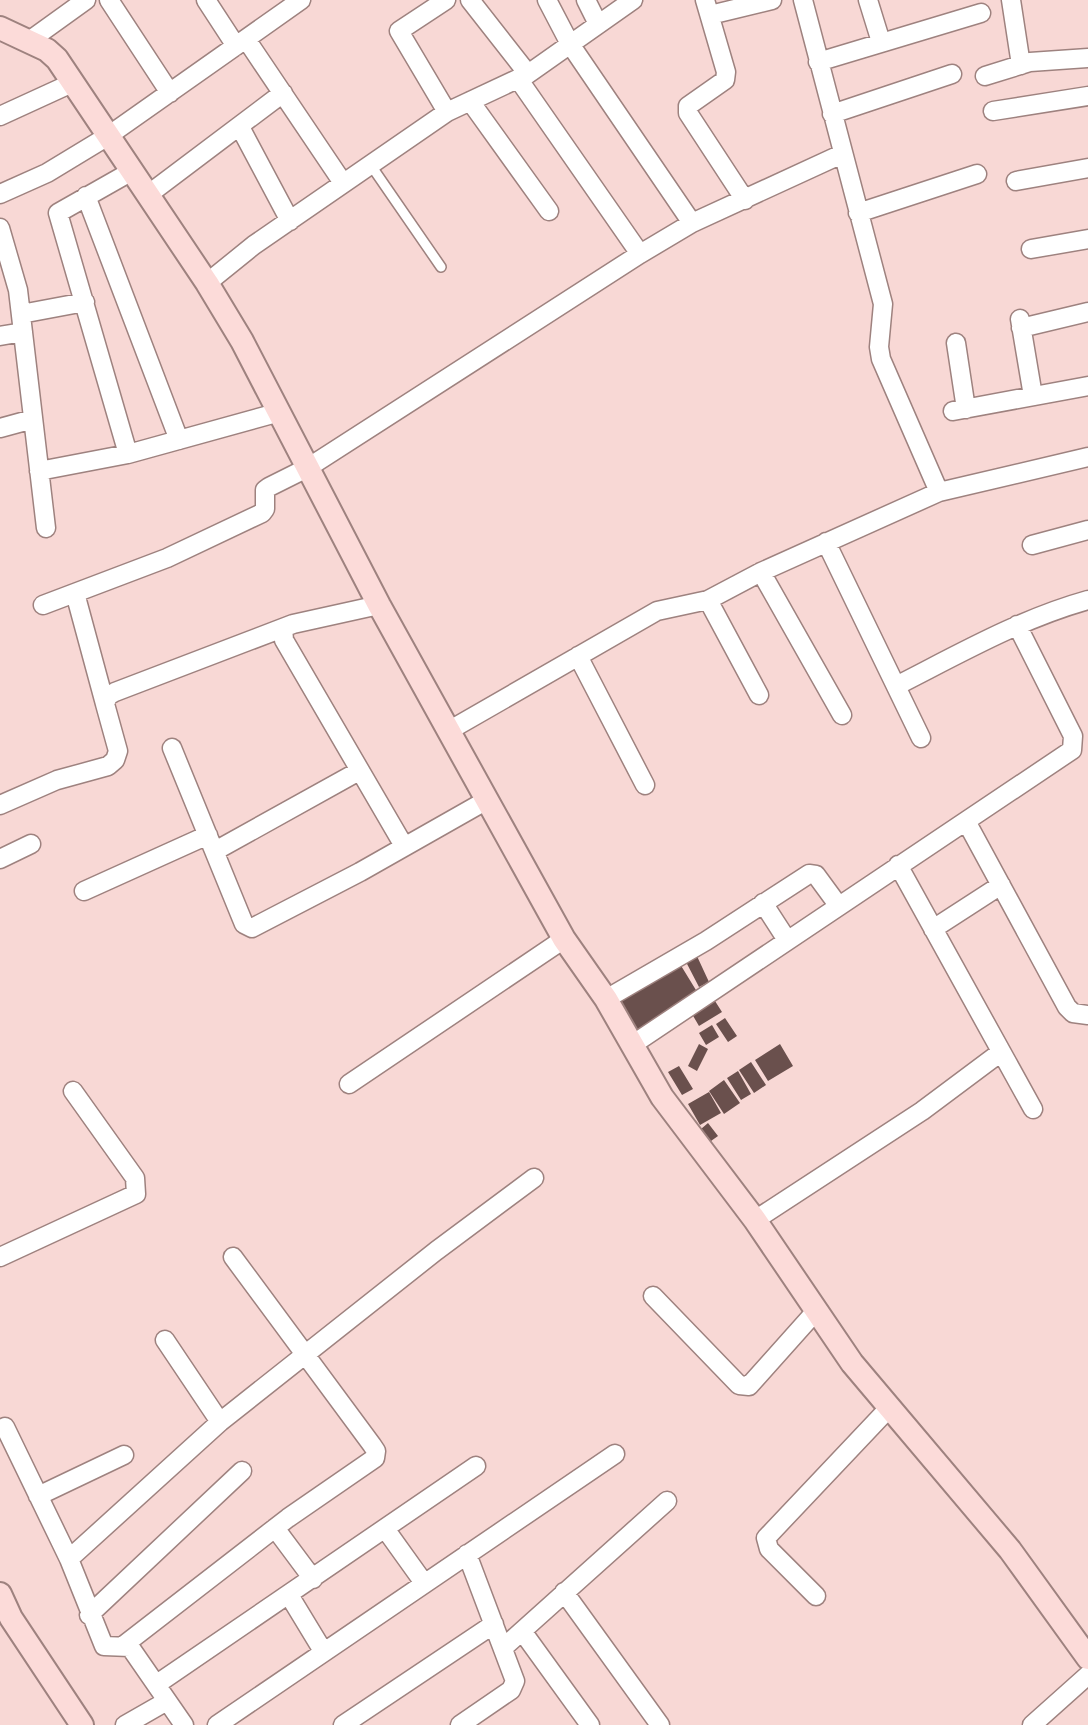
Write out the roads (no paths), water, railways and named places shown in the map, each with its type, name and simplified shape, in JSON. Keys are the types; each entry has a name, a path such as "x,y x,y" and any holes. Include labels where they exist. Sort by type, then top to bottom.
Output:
{"street":[{"path":"108,0 170,93"},
{"path":"206,0 284,94 343,183"},
{"path":"0,194 48,172 108,136 241,42 273,8 301,0"},
{"path":"446,0 398,32 447,112"},
{"path":"470,0 640,254"},
{"path":"547,0 570,44 692,223"},
{"path":"586,0 598,24"},
{"path":"745,200 688,113 688,106 725,80 708,7 772,0"},
{"path":"803,0 884,304 881,359 940,492"},
{"path":"868,0 882,42"},
{"path":"1010,0 1020,65"},
{"path":"30,41 83,1"},
{"path":"208,283 447,112 523,77 625,2"},
{"path":"818,62 981,14"},
{"path":"2,31 30,41 58,59 208,283 487,800 564,938 606,1000 662,1097 888,1408 1010,1550 1088,1658"},
{"path":"985,76 1020,65 1088,58"},
{"path":"832,114 952,74"},
{"path":"0,116 72,83"},
{"path":"149,194 284,94"},
{"path":"993,112 1088,96"},
{"path":"470,100 549,211"},
{"path":"240,127 290,221"},
{"path":"43,605 168,558 262,512 267,488 309,467 640,254 692,223 842,154"},
{"path":"1016,181 1088,168"},
{"path":"128,454 58,213 132,171"},
{"path":"858,212 978,174"},
{"path":"86,196 179,440"},
{"path":"0,228 22,323 46,528"},
{"path":"1031,250 1088,239"},
{"path":"0,336 22,323 85,302"},
{"path":"1032,396 1020,324 1088,312"},
{"path":"956,343 959,410 1088,386"},
{"path":"40,471 128,454 280,412"},
{"path":"0,428 33,418"},
{"path":"450,730 656,610 708,600 761,572 940,492 1088,457"},
{"path":"1032,544 1088,530"},
{"path":"826,542 921,738"},
{"path":"761,572 842,715"},
{"path":"0,805 57,780 108,766 115,760 118,751 74,593"},
{"path":"708,600 760,695"},
{"path":"896,686 1054,609 1088,600"},
{"path":"104,704 115,692 283,628 379,605"},
{"path":"632,1045 1066,756 1074,744 1017,626"},
{"path":"283,628 284,640 404,846"},
{"path":"578,656 645,786"},
{"path":"172,748 244,924 257,928 487,800"},
{"path":"84,891 212,843 360,771"},
{"path":"966,821 1066,1007 1073,1013 1088,1015"},
{"path":"0,859 31,844"},
{"path":"898,865 1033,1109"},
{"path":"606,1000 812,873 838,905"},
{"path":"933,929 1001,885"},
{"path":"763,903 786,940"},
{"path":"350,1084 564,938"},
{"path":"755,1220 922,1111 1001,1052"},
{"path":"0,1258 136,1194 135,1178 73,1091"},
{"path":"69,1559 220,1422 534,1178"},
{"path":"5,1426 69,1559 104,1646 124,1645 276,1528 370,1463 376,1451 233,1256"},
{"path":"653,1296 744,1386 768,1366 816,1312"},
{"path":"166,1340 220,1422"},
{"path":"816,1596 769,1549 766,1538 888,1408"},
{"path":"217,1725 615,1454"},
{"path":"38,1496 124,1455"},
{"path":"156,1684 476,1466"},
{"path":"89,1616 242,1472"},
{"path":"503,1648 667,1501"},
{"path":"276,1528 313,1579"},
{"path":"386,1530 424,1583"},
{"path":"460,1725 514,1686 514,1675 467,1554"},
{"path":"564,1592 660,1725"},
{"path":"0,1594 11,1618 82,1725"},
{"path":"289,1595 324,1650"},
{"path":"343,1725 494,1624"},
{"path":"522,1631 590,1725"},
{"path":"124,1645 130,1647 184,1725"},
{"path":"1032,1725 1088,1675"},
{"path":"125,1725 168,1701"}],"lane":[{"path":"370,164 441,267"}]}
